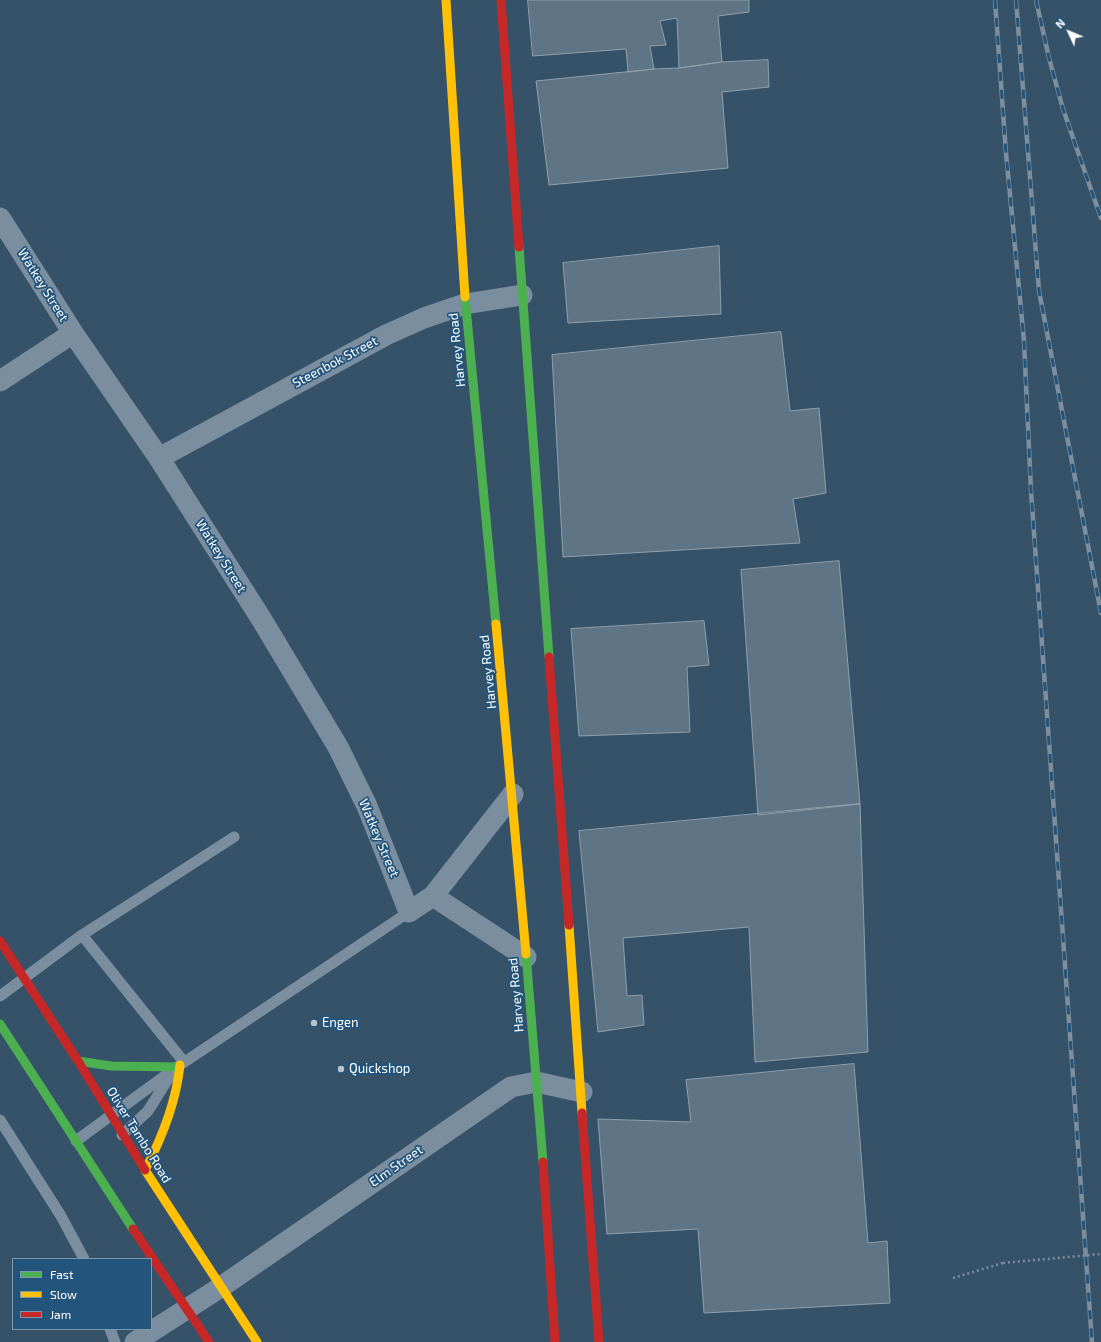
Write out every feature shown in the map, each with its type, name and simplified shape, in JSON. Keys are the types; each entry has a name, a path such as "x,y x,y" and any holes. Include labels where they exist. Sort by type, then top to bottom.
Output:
{"main road":[{"name":"Harvey Road","path":"446,0 465,304 513,794 555,1342"},
{"path":"501,0 582,1092 599,1342"},
{"name":"Oliver Tambo Road","path":"0,941 78,1061 122,1135 257,1342"},
{"path":"0,1024 76,1142 209,1342"},
{"path":"78,1061 110,1066 179,1066 179,1085 173,1110 162,1138 145,1170"}],"street":[{"name":"Watkey Street","path":"0,218 73,333 158,458 262,620 338,747 367,806 409,912"},
{"name":"Steenbok Street","path":"158,458 386,335 424,318 465,304 522,295"},
{"path":"0,380 73,333"},
{"path":"409,912 434,896 513,794"},
{"path":"434,896 526,957"},
{"name":"Elm Street","path":"135,1342 221,1287 511,1087 536,1082 582,1092"}],"lane":[{"path":"0,996 82,935 234,837"},
{"path":"76,1142 179,1066 409,912"},
{"path":"82,935 179,1066"},
{"path":"122,1135 148,1111 179,1066"},
{"path":"0,1120 61,1216 83,1258"},
{"path":"110,1330 115,1342"}],"path":[{"path":"953,1278 1003,1263 1101,1254"}],"building":[{"path":"528,0 749,0 749,12 718,16 722,62 679,68 677,18 660,21 666,45 650,46 654,69 628,72 626,49 533,56"},
{"path":"768,60 769,87 722,92 728,168 549,185 536,81 654,69 679,68 722,62"},
{"path":"719,246 721,314 568,323 563,263"},
{"path":"781,332 790,411 819,408 826,493 793,499 800,543 563,557 552,355"},
{"path":"839,561 860,804 758,815 741,570"},
{"path":"704,621 709,665 687,667 690,732 579,736 571,629"},
{"path":"860,804 868,1052 755,1062 749,927 623,938 627,996 642,995 644,1025 598,1032 579,831"},
{"path":"854,1064 868,1243 887,1241 890,1303 704,1313 698,1229 607,1234 598,1119 691,1122 686,1080"}],"railway":[{"path":"995,0 1006,153 1024,341 1031,491 1092,1342"},
{"path":"1016,0 1039,291 1101,613"},
{"path":"1036,0 1049,58 1063,109 1101,218"}],"traffic: fast":[{"path":"519,247 549,657"},
{"path":"465,297 496,624"},
{"path":"526,954 543,1162"},
{"path":"0,1024 133,1229"},
{"path":"78,1061 111,1066 177,1067"}],"traffic: slow":[{"path":"446,0 465,297"},
{"path":"496,624 526,954"},
{"path":"569,925 582,1113"},
{"path":"145,1170 158,1145 168,1119 180,1065"},
{"path":"145,1170 257,1342"}],"traffic: jam":[{"path":"501,0 519,247"},
{"path":"549,657 569,925"},
{"path":"0,941 78,1061 145,1170"},
{"path":"582,1113 599,1342"},
{"path":"543,1162 555,1342"},
{"path":"133,1229 209,1342"}],"place":[{"name":"Engen","path":"314,1023"},
{"name":"Quickshop","path":"341,1069"}]}
